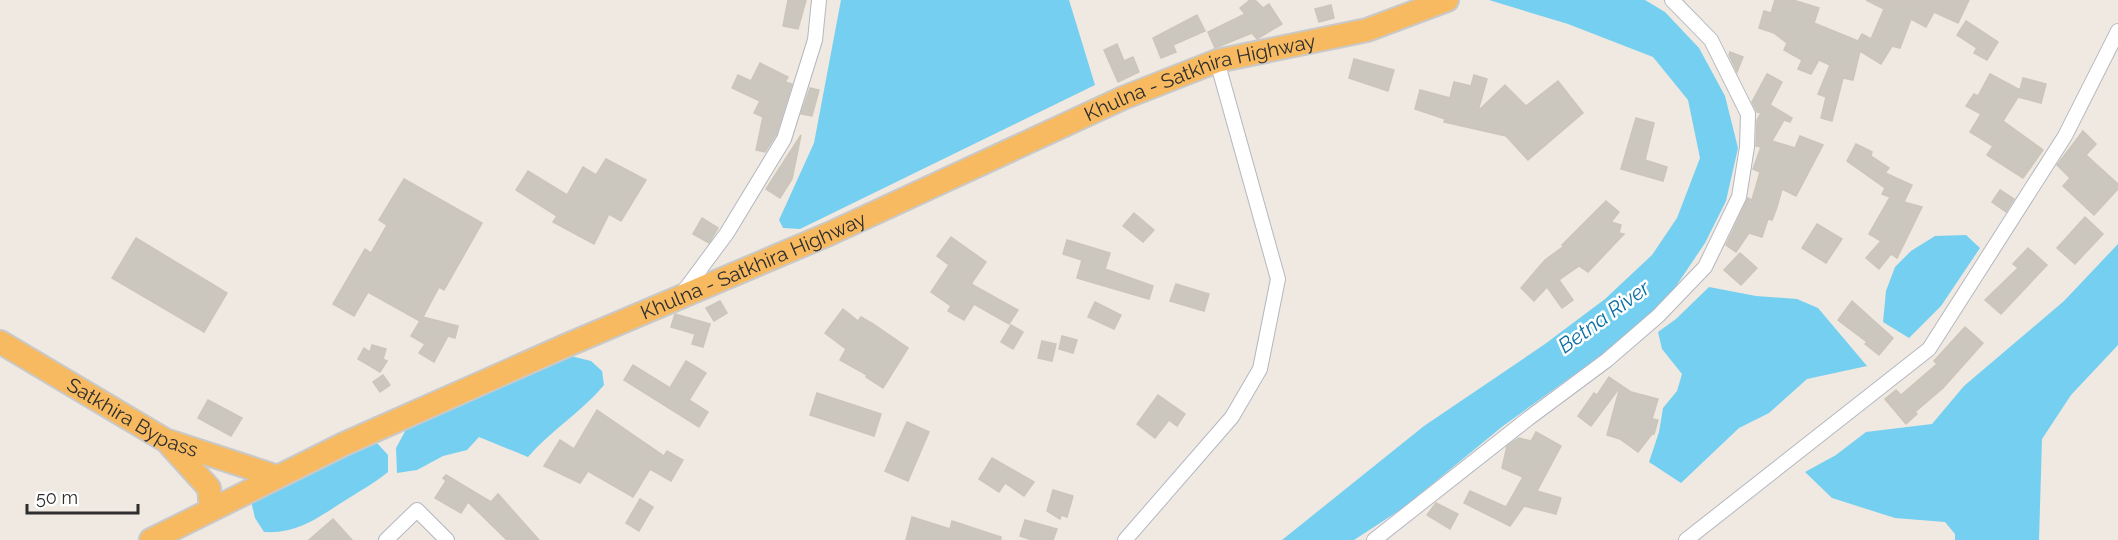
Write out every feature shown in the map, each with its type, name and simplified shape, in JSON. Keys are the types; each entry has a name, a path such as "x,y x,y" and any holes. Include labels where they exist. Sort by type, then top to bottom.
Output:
{"highway":[{"name":"Khulna - Satkhira Highway","path":"151,540 274,476 829,234 1122,98 1217,61 1367,30 1447,0"},
{"name":"Satkhira Bypass","path":"0,342 165,440 274,476"},
{"path":"165,440 209,489 211,509"}],"street":[{"path":"678,298 728,232 784,139 814,40 819,0"},
{"path":"1374,540 1607,360 1658,316 1705,267 1739,197 1747,147 1748,114 1711,40 1672,0"},
{"path":"1686,540 1929,349 2065,136 2118,31"},
{"path":"1125,540 1232,417 1260,369 1278,279 1217,61"},
{"path":"386,540 417,510 447,540"}],"water":[{"path":"841,0 1069,0 1095,85 800,229 783,228 779,220 814,143"},
{"name":"Betna River","path":"1489,0 1645,0 1665,12 1699,48 1725,96 1738,148 1726,201 1705,243 1666,301 1629,335 1503,426 1403,508 1354,540 1282,540 1424,426 1545,344 1605,299 1652,255 1677,218 1700,158 1688,100 1653,57 1568,24"},
{"path":"1966,235 1980,248 1941,306 1909,338 1883,322 1886,291 1895,267 1911,251 1935,236"},
{"path":"2118,244 2118,345 2071,395 2042,439 2039,540 1955,540 1955,534 1945,522 1895,518 1832,498 1805,472 1836,455 1866,432 1932,424 1964,386 2064,301"},
{"path":"1709,287 1756,296 1797,299 1818,308 1867,366 1807,379 1769,413 1739,428 1681,483 1649,462 1659,432 1663,408 1677,391 1682,374 1662,349 1658,332 1676,319"},
{"path":"571,356 591,361 602,371 604,385 528,457 479,437 467,450 443,456 417,470 397,473 396,448 408,426"},
{"path":"377,443 388,455 388,472 383,476 299,527 277,532 264,532 255,518 251,501 285,483"}],"building":[{"path":"788,0 806,0 798,29 783,26"},
{"path":"1250,0 1255,0 1263,8 1269,4 1282,24 1257,39 1252,33 1215,48 1208,32 1245,14 1240,8"},
{"path":"1775,0 1793,0 1819,8 1814,23 1858,41 1862,34 1871,39 1884,9 1866,0 1969,0 1958,23 1934,12 1926,27 1911,19 1900,48 1892,46 1881,64 1860,51 1853,80 1843,78 1832,121 1821,118 1826,97 1818,94 1830,65 1819,60 1811,74 1798,69 1802,60 1784,50 1787,43 1774,33 1759,28 1764,11 1771,13"},
{"path":"1331,5 1334,18 1319,22 1315,9"},
{"path":"1197,15 1205,31 1173,45 1176,52 1161,58 1153,38"},
{"path":"1966,21 1998,42 1987,60 1974,53 1977,48 1957,35"},
{"path":"1117,44 1124,61 1133,57 1139,72 1118,82 1104,50"},
{"path":"1730,52 1743,57 1737,72 1729,55"},
{"path":"1354,59 1394,70 1388,91 1349,78"},
{"path":"760,63 788,77 785,82 792,84 776,135 765,152 756,150 763,117 754,113 760,101 732,88 738,75 751,81"},
{"path":"1767,74 1782,82 1770,105 1792,118 1790,122 1784,120 1772,141 1795,148 1800,136 1823,145 1796,196 1782,189 1772,220 1768,219 1762,237 1749,233 1736,252 1726,245 1748,198 1752,200 1760,172 1753,169 1761,147 1756,146 1757,120 1761,113 1757,112 1752,102"},
{"path":"1990,74 2020,90 2023,78 2046,84 2041,103 2018,97 2003,121 2043,150 2023,178 1987,155 1993,146 1970,132 1981,114 1966,106 1974,94 1978,96"},
{"path":"1474,75 1487,79 1478,111 1505,85 1526,106 1558,81 1583,113 1528,160 1506,136 1444,122 1445,119 1415,109 1420,90 1450,98 1454,82 1471,86"},
{"path":"810,88 819,90 812,116 801,114"},
{"path":"1636,118 1654,123 1645,160 1667,167 1663,181 1621,169"},
{"path":"2083,131 2096,144 2086,155 2118,184 2118,189 2094,215 2063,186 2070,178 2057,165"},
{"path":"801,135 792,179 780,198 766,189"},
{"path":"1856,144 1872,152 1871,156 1889,168 1885,173 1912,185 1904,202 1922,207 1897,258 1891,254 1879,269 1866,258 1881,241 1869,234 1890,197 1882,194 1885,188 1847,161"},
{"path":"606,159 646,180 621,221 609,214 594,244 553,222 557,216 516,190 528,171 567,195 583,167 596,175"},
{"path":"404,179 482,223 444,290 439,287 423,317 458,326 455,338 448,336 434,362 419,353 425,344 411,336 420,321 368,292 354,316 333,304 365,249 371,253 387,225 379,220"},
{"path":"2000,190 2014,199 2006,212 1992,202"},
{"path":"1606,201 1619,212 1611,222 1621,225 1619,233 1624,234 1588,272 1579,266 1559,280 1573,300 1562,308 1547,287 1534,301 1521,288 1545,260 1564,246 1562,245"},
{"path":"1134,213 1154,230 1143,242 1123,226"},
{"path":"2085,217 2103,234 2075,264 2057,248"},
{"path":"702,218 718,228 709,243 693,234"},
{"path":"1817,224 1842,239 1826,263 1802,248"},
{"path":"951,237 986,262 971,284 1018,310 1009,324 974,304 964,320 948,311 951,306 931,292 949,265 937,256"},
{"path":"136,238 227,293 204,332 112,278"},
{"path":"1067,240 1110,253 1105,269 1153,286 1149,299 1077,278 1082,260 1063,254"},
{"path":"2028,248 2047,265 2001,314 1985,300 2018,268 2013,264"},
{"path":"1740,253 1757,268 1741,285 1724,270"},
{"path":"1176,284 1209,294 1204,311 1170,301"},
{"path":"720,301 727,313 714,321 706,308"},
{"path":"1852,301 1893,338 1879,355 1865,344 1867,342 1838,320"},
{"path":"1095,302 1121,315 1114,329 1088,317"},
{"path":"843,309 858,321 861,317 873,324 908,348 883,388 866,377 867,375 840,360 846,349 825,333"},
{"path":"675,314 710,324 703,347 692,344 695,334 671,327"},
{"path":"1011,325 1023,332 1013,349 1001,342"},
{"path":"1965,327 1983,343 1943,388 1915,412 1917,414 1906,424 1885,399 1896,390 1901,395 1937,364 1934,361"},
{"path":"1062,336 1077,340 1073,353 1059,349"},
{"path":"1042,341 1056,344 1052,361 1038,358"},
{"path":"372,345 386,349 383,359 387,361 380,372 358,359 364,348 370,352"},
{"path":"686,361 706,373 689,400 708,412 699,427 624,380 633,365 670,388"},
{"path":"383,375 390,385 380,392 373,382"},
{"path":"1609,377 1631,392 1658,399 1652,419 1658,420 1654,434 1638,452 1620,439 1607,435 1620,387 1591,426 1578,416 1594,393 1597,395"},
{"path":"817,393 881,414 874,436 810,415"},
{"path":"1158,395 1185,414 1177,426 1169,420 1155,438 1137,424"},
{"path":"208,400 242,418 231,436 198,418"},
{"path":"597,410 664,456 667,451 683,460 671,481 650,469 633,497 588,471 580,483 544,466 560,440 574,449"},
{"path":"907,422 929,432 908,481 885,471"},
{"path":"1536,432 1561,446 1537,491 1561,498 1556,514 1524,506 1510,526 1464,503 1470,491 1506,507 1523,477 1502,468 1507,446 1519,438 1531,441"},
{"path":"992,458 1034,482 1024,496 1005,483 999,492 979,479"},
{"path":"446,475 491,502 498,494 539,540 507,540 468,502 461,513 435,498 446,481 443,478"},
{"path":"1053,490 1073,496 1067,517 1061,515 1060,519 1047,511"},
{"path":"640,499 653,507 639,531 626,523"},
{"path":"1436,503 1458,514 1450,529 1427,515"},
{"path":"912,517 950,529 952,521 1001,537 1001,540 906,540"},
{"path":"333,519 352,540 309,540"},
{"path":"1025,520 1057,529 1053,540 1032,540 1020,536"}]}
